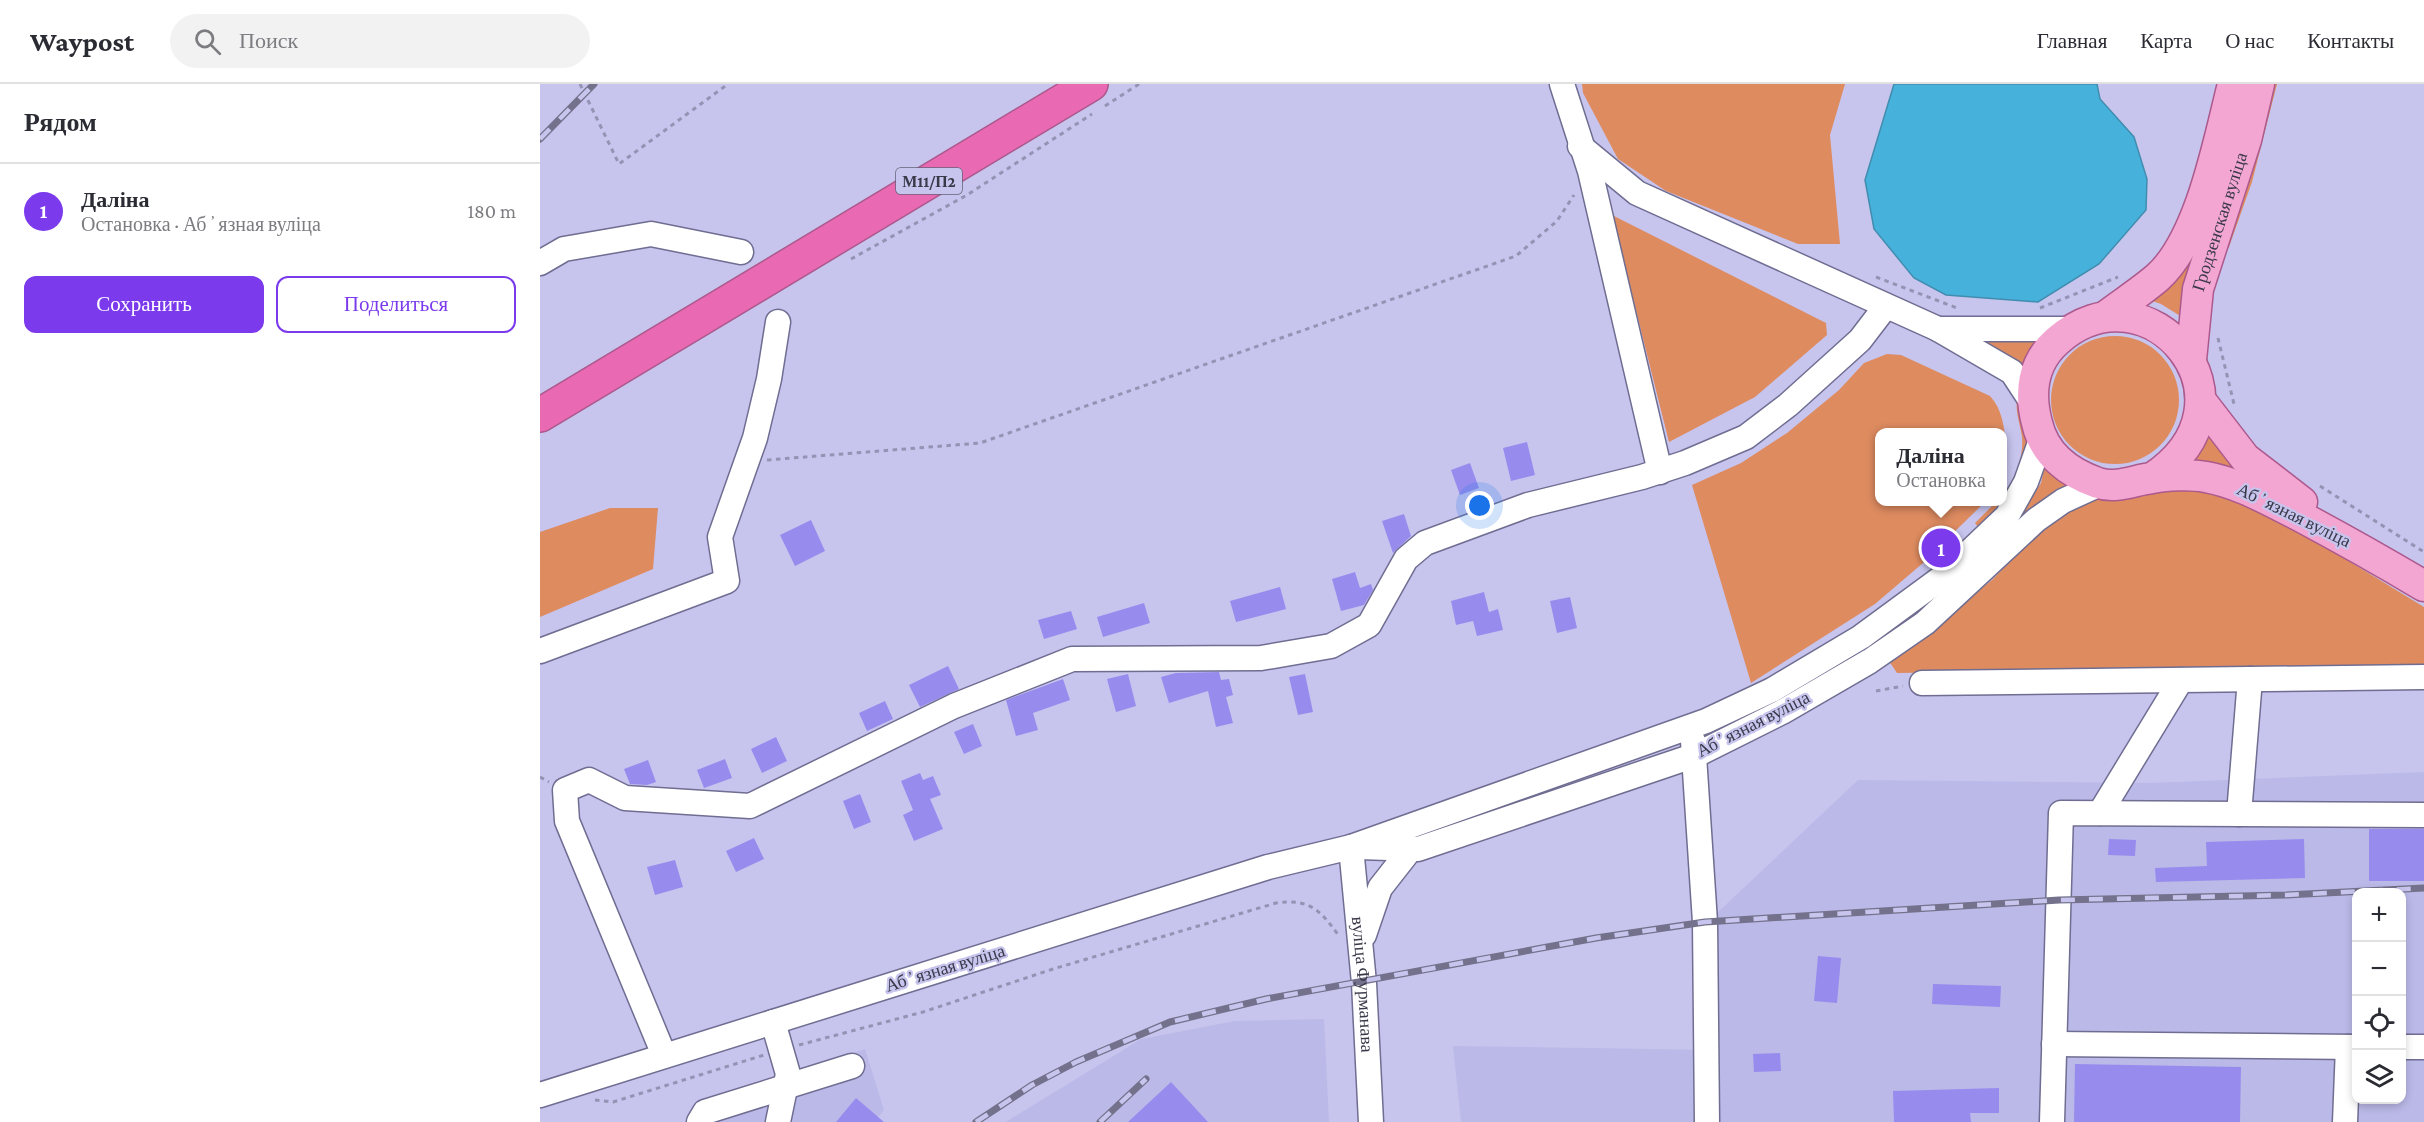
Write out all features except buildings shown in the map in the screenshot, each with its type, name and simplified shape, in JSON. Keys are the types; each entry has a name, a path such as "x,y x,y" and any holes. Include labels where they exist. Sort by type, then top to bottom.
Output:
{"highway":[{"name":"М11/П2","path":"540,415 1091,84"},
{"name":"М11/П2","path":"540,398 767,279"}],"main road":[{"name":"Гродзенская вуліца","path":"2106,316 2159,276 2183,244 2210,173 2234,84"},
{"name":"Гродзенская вуліца","path":"2191,360 2198,289 2246,140 2259,84"},
{"name":"Абʼязная вуліца","path":"2152,478 2172,465 2187,447 2197,425 2201,401 2199,380 2191,360 2169,334 2139,319 2106,316 2071,328 2050,348 2036,373 2031,401 2041,440 2066,469 2100,484 2127,485 2152,478 2204,477 2246,488 2363,550 2424,586"},
{"name":"Абʼязная вуліца","path":"2201,401 2245,458 2363,550"}],"street":[{"path":"1562,84 1580,146 1590,171 1660,472"},
{"path":"1580,146 1636,193 1938,329 2012,372 2031,401"},
{"path":"540,263 564,249 651,234 741,252"},
{"path":"664,1055 567,821 565,790 589,780 625,798 750,806 954,706 1072,659 1261,658 1331,646 1369,625 1406,560 1425,543 1528,505 1660,472 1746,436 1788,405 1860,340 1886,306"},
{"path":"540,651 727,582 720,537 755,438 769,379 778,322"},
{"path":"1938,329 2071,328"},
{"name":"Абʼязная вуліца","path":"540,1095 1268,867 1351,847 1691,727 1772,690 1861,638 1944,576 2007,516 2026,482 2041,440"},
{"name":"Абʼязная вуліца","path":"1351,847 1409,851 1696,754 1782,712 1870,661 1925,623 2036,520 2063,501 2100,484"},
{"path":"1922,683 2424,677"},
{"path":"2239,814 2250,679"},
{"path":"2100,813 2181,680"},
{"path":"1691,727 1696,754 1705,922 1707,1122"},
{"path":"2052,1122 2061,813 2424,815"},
{"name":"вуліца Фурманава","path":"1351,847 1350,942 1371,1122"},
{"path":"1350,942 1380,888 1409,851"},
{"path":"773,1022 788,1074 778,1122"},
{"path":"2054,1044 2352,1047 2345,1122"},
{"path":"2406,1047 2424,1047"},
{"path":"699,1122 705,1112 785,1084 852,1066"}],"path":[{"path":"580,84 619,164 728,84"},
{"path":"1127,92 1139,84"},
{"path":"756,460 980,443 1516,256 1557,221 1590,171"},
{"path":"1874,276 1959,309"},
{"path":"2036,309 2119,276"},
{"path":"2217,332 2234,406"},
{"path":"2315,483 2424,552"},
{"path":"1876,691 1922,683"},
{"path":"594,1100 613,1102 782,1049 923,1012 1053,969 1276,903 1291,901 1316,909 1350,942"}],"shaded area":[{"path":"1582,84 1845,84 1830,135 1840,244 1798,244 1666,191 1618,159 1583,93"},
{"path":"1894,84 2097,84 2100,99 2134,137 2147,179 2146,210 2099,264 2038,302 1946,295 1914,278 1874,229 1865,180"},
{"path":"2271,84 2277,84 2252,182 2229,247 2223,254"},
{"path":"1612,215 1826,323 1827,335 1755,397 1669,442"},
{"path":"2192,253 2197,256 2185,319 2161,304 2147,299"},
{"path":"2115,336 2140,341 2160,355 2174,375 2179,400 2174,425 2160,445 2140,459 2115,464 2090,459 2070,445 2056,425 2051,400 2056,375 2070,355 2090,341"},
{"path":"2039,337 2026,355 2023,369 1963,338 1997,342"},
{"path":"1887,354 1901,355 1990,396 2000,413 2004,428 1875,428 1875,506 1981,506 1943,543 1938,540 1927,552 1930,557 1875,604 1751,683 1692,485 1741,463 1787,433 1839,390 1864,363"},
{"path":"2018,395 2028,421 2028,452 2007,495 2007,488 2015,475 2022,452"},
{"path":"2213,432 2265,487 2191,463"},
{"path":"2046,460 2075,483 1918,617 1864,653 1860,651 1859,648 1917,611 1968,568 2032,497 2041,483"},
{"path":"2205,485 2262,508 2424,607 2424,666 1897,673 1889,661 1992,580 2047,523 2083,501"},
{"path":"1992,506 1998,506 1978,527 1975,523"},
{"path":"610,508 658,508 653,569 540,617 540,532"},
{"path":"2424,772 2424,1122 1461,1122 1453,1046 1716,1050 1715,915 1858,780 2151,783"},
{"path":"1324,1019 1329,1122 1006,1122 1141,1039 1235,1021"},
{"path":"865,1049 884,1110 874,1122 686,1122 703,1101"}],"railway":[{"path":"540,139 594,84"},
{"path":"976,1122 1032,1085 1076,1062 1170,1022 1266,999 1596,938 1705,922 2059,900 2286,895 2424,888"},
{"path":"1100,1122 1146,1079"}],"place":[{"name":"Даліна","path":"1941,548"}]}
